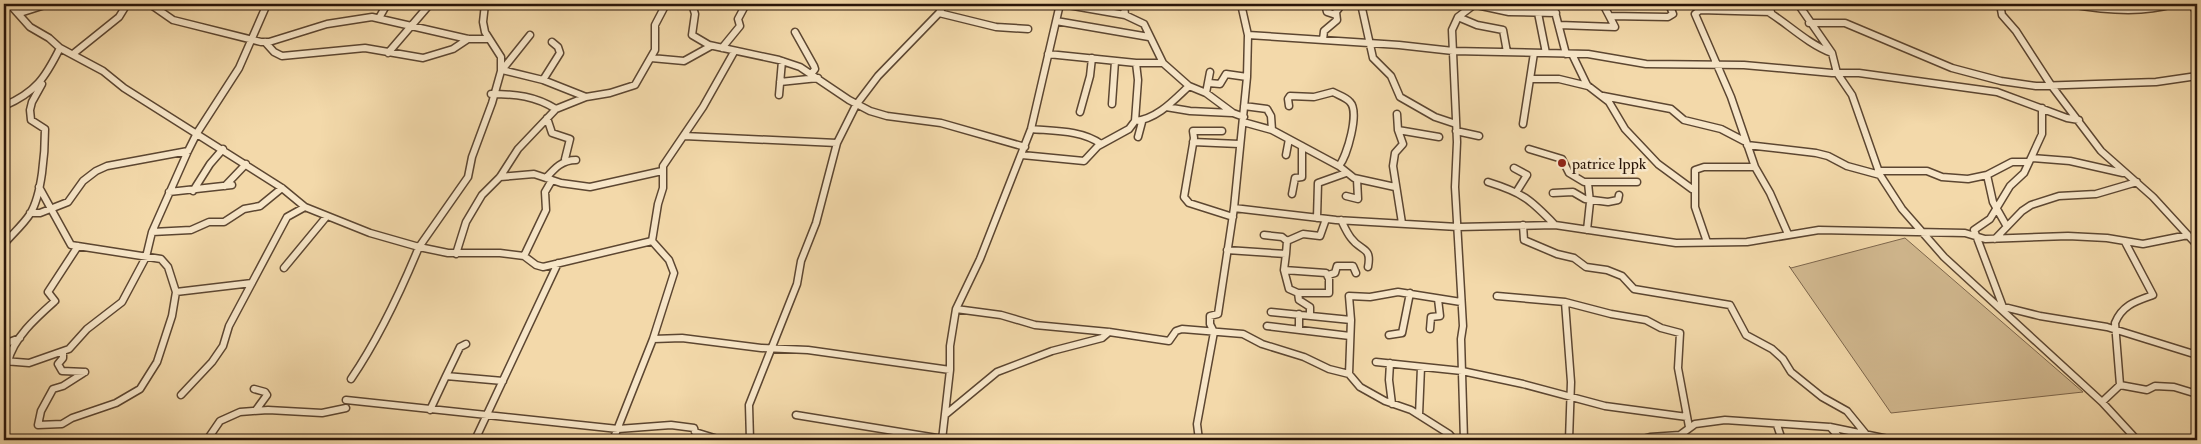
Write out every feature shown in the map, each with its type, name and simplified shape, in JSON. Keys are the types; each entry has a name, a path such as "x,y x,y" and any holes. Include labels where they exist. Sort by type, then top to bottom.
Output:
{"street":[{"path":"4,4 14,8 30,26 49,38 60,48 103,71 124,88 224,149 282,188 305,207 370,232 420,247 456,254 487,252 524,256 536,265 543,266 652,241"},
{"path":"20,13 48,4"},
{"path":"73,54 105,30 119,17 127,4"},
{"path":"150,4 159,12 174,20 265,42 309,31 328,24 359,18 379,18 468,39 487,39"},
{"path":"78,246 48,292 55,301 31,325 6,361 29,363 62,353 69,349 87,329 122,302 146,257 152,232 188,151 197,133 239,68 267,4"},
{"path":"379,18 387,4"},
{"path":"388,53 430,4"},
{"path":"485,4 482,20 483,32 500,55 502,70"},
{"path":"456,254 466,222 482,195 500,177 518,149 556,109 586,97 632,87 637,83 655,50 655,24 666,4"},
{"path":"692,4 695,14 692,35 696,40 734,52 782,61 812,73 856,105 891,118 923,119 1025,147"},
{"path":"722,48 740,26 738,20 746,4"},
{"path":"750,440 749,405 797,284 802,261 816,223 837,143 856,105 878,76 939,13 944,4"},
{"path":"1055,4 1125,14 1144,24 1147,26 1149,37 1163,63 1189,86 1206,93 1243,120 1272,130 1339,166 1346,173 1357,179 1395,187"},
{"path":"796,415 942,440 950,370 950,346 956,309 980,259 1032,129 1061,4"},
{"path":"1124,4 1125,14"},
{"path":"1199,440 1197,424 1214,332 1210,324 1210,316 1218,314 1233,217 1239,144 1243,120 1248,35 1241,4"},
{"path":"1325,4 1326,10 1336,14"},
{"path":"1324,40 1324,31 1337,20 1336,14 1342,4"},
{"path":"1361,4 1373,58 1391,76 1400,97 1456,128 1479,136"},
{"path":"1464,440 1462,302 1455,187 1456,128 1452,25 1473,4 1499,11 1556,13"},
{"path":"1554,4 1569,54 1590,87"},
{"path":"1559,25 1614,27 1603,4"},
{"path":"1610,16 1668,17 1673,14 1669,4"},
{"path":"1755,4 1772,12 1817,47 1832,53"},
{"path":"1798,4 1809,23 1832,53 1837,73 1852,95 1880,173 1897,202 1948,262 2001,307 2102,402 2137,440"},
{"path":"2000,4 2002,15 2101,152 2137,182 2197,245"},
{"path":"2070,4 2106,10 2161,7 2173,4"},
{"path":"2192,4 2197,14"},
{"path":"1772,12 1704,10 1695,12 1718,66 1755,167 1770,193 1788,234"},
{"path":"939,13 996,26 1028,29"},
{"path":"1538,13 1546,53"},
{"path":"1458,17 1477,25 1503,30 1508,52"},
{"path":"1056,21 1149,37"},
{"path":"1809,23 1845,23 1928,59 1975,75 2018,84 2166,82 2197,76"},
{"path":"795,32 802,40 804,49 814,64 815,69 812,73"},
{"path":"351,379 363,362 395,302 420,247 468,177 472,157 492,103 491,94 502,70 530,35"},
{"path":"1248,35 1370,43 1453,51 1569,54 1607,57 1646,64 1744,65 1837,73 1859,73 1997,92 2067,118 2079,120"},
{"path":"265,42 274,52 282,56 365,48 424,58 453,50 468,39"},
{"path":"543,80 560,54 558,46 552,42"},
{"path":"651,58 684,61 711,46"},
{"path":"4,244 30,213 39,187 45,129 31,120 30,110 60,48"},
{"path":"652,241 658,204 663,188 662,171 666,160 684,136 734,52"},
{"path":"1523,124 1534,53"},
{"path":"1048,54 1136,63 1163,63"},
{"path":"1080,112 1090,76 1092,58"},
{"path":"778,95 782,61"},
{"path":"1112,104 1115,61"},
{"path":"1136,63 1138,80 1138,137"},
{"path":"502,70 543,80 586,97"},
{"path":"1206,93 1210,72"},
{"path":"1209,82 1220,84 1226,74 1247,77"},
{"path":"780,82 818,78"},
{"path":"1530,79 1558,78 1577,81 1590,87 1609,102 1620,123 1658,164 1692,189"},
{"path":"4,106 22,99 42,84"},
{"path":"1022,155 1084,161 1101,144 1166,108 1189,86"},
{"path":"1289,106 1288,99 1290,96 1316,97 1330,92 1352,102 1349,150 1345,160 1339,166"},
{"path":"491,94 528,94 540,98 556,109"},
{"path":"1603,96 1671,109 1684,120 1735,134 1746,143 1816,153 1828,156 1847,166 1880,173 1927,171 1942,177 1959,180 1987,175 2012,162 2070,160 2127,174"},
{"path":"1244,106 1270,110 1273,116 1272,130"},
{"path":"1166,108 1184,112 1233,113"},
{"path":"2001,307 1976,236 1975,228 1990,219 2010,186 2024,173 2042,134 2042,108"},
{"path":"1397,114 1398,130 1403,144 1394,156 1395,187 1402,223"},
{"path":"547,118 552,133 570,139 565,159"},
{"path":"1032,129 1083,135 1101,144"},
{"path":"1398,130 1439,137"},
{"path":"1222,131 1193,131 1184,197 1189,203 1233,217"},
{"path":"684,136 837,143"},
{"path":"1286,155 1289,139"},
{"path":"1193,142 1239,144"},
{"path":"1292,194 1295,178 1302,177 1302,146"},
{"path":"192,191 204,176 212,161 224,149"},
{"path":"1529,149 1562,159 1569,173 1588,183 1604,180 1637,182"},
{"path":"30,213 52,210 68,202 83,181 96,170 107,166 188,151"},
{"path":"524,256 542,221 547,201 545,192 557,164 565,159 576,160"},
{"path":"169,192 192,191 228,185 246,164"},
{"path":"1707,242 1695,215 1692,189 1695,170 1698,168 1755,167"},
{"path":"1514,168 1527,175 1517,191"},
{"path":"500,177 529,174 561,183 590,187 662,171"},
{"path":"1317,218 1318,183 1346,173"},
{"path":"1987,175 1987,188 1996,211 2006,226"},
{"path":"1346,196 1358,199 1357,179"},
{"path":"1488,182 1517,191 1536,205 1555,225"},
{"path":"1995,239 2022,211 2045,199 2059,196 2096,194 2137,182"},
{"path":"1587,230 1590,199 1588,183"},
{"path":"39,187 71,244 160,260 165,263 176,292 172,316 157,362 140,389 116,403 72,418 62,424 38,425 41,411 52,388 63,386 85,372 62,371 58,364 63,358 62,353"},
{"path":"152,232 191,230 209,222 224,222 236,216 244,209 260,206 282,188"},
{"path":"1553,193 1575,192 1590,199 1615,201 1618,200 1619,195"},
{"path":"182,395 212,362 223,346 229,326 287,217 305,207"},
{"path":"1234,208 1326,219 1458,227 1555,225 1662,242 1747,242 1819,230 1965,234 1995,239 2068,236 2153,243 2188,235"},
{"path":"284,268 327,216"},
{"path":"1287,241 1303,234 1321,236 1326,219"},
{"path":"1341,220 1351,239 1368,252 1370,256 1368,267"},
{"path":"1523,225 1524,240 1557,254 1574,258 1586,267 1607,270 1622,276 1634,289 1730,305 1746,334 1784,359 1791,372 1822,396 1847,412 1865,433"},
{"path":"1264,235 1282,237 1287,241"},
{"path":"613,440 653,339 674,274 669,260 652,241"},
{"path":"1287,241 1284,270 1285,281 1289,289 1298,293 1330,293 1328,275"},
{"path":"2120,385 2115,322 2120,311 2131,302 2153,294 2142,271 2124,242"},
{"path":"1227,250 1286,254"},
{"path":"475,440 558,262"},
{"path":"1284,270 1320,271 1328,275 1335,273 1339,265 1353,266 1356,273"},
{"path":"176,292 252,283"},
{"path":"1349,374 1351,320 1349,296 1370,297 1398,292 1462,302"},
{"path":"1298,293 1299,300 1310,307 1310,315"},
{"path":"1389,335 1402,333 1410,293"},
{"path":"1498,296 1565,302 1612,314 1646,320 1662,328 1680,333 1678,342 1679,374 1689,427"},
{"path":"1430,328 1430,317 1440,316 1438,299"},
{"path":"1565,302 1571,396 1570,440"},
{"path":"2001,307 2116,330 2197,355"},
{"path":"956,309 1001,315 1035,325 1109,332 1169,341 1176,331 1182,329 1243,334 1262,344 1304,357 1329,370 1349,374 1360,387 1392,404 1411,410 1449,434 1454,440"},
{"path":"1270,312 1351,320"},
{"path":"1299,314 1300,330"},
{"path":"1268,326 1350,336"},
{"path":"945,415 997,372 1052,351 1102,338 1109,332"},
{"path":"4,344 22,337"},
{"path":"653,339 682,338 824,352 950,370"},
{"path":"430,410 460,347 466,344"},
{"path":"1376,362 1462,371 1524,384 1605,406 1687,417"},
{"path":"1390,363 1389,380 1392,404"},
{"path":"1419,415 1421,367"},
{"path":"446,376 502,381"},
{"path":"2102,402 2120,385"},
{"path":"2120,385 2147,390 2153,389 2155,386 2174,387 2197,394"},
{"path":"254,389 266,393 256,410"},
{"path":"207,440 220,421 229,416 256,410 298,410 320,413 346,404 486,415 618,429 684,426 694,428 695,432 699,435 721,440"},
{"path":"1639,440 1650,437 1680,435 1689,427 1704,422 1725,420 1777,425 1830,427 1893,440"},
{"path":"1777,425 1782,440"},
{"path":"1830,427 1842,440"}],"shaded area":[{"path":"1905,238 2083,392 1891,413 1789,266 1791,268"}],"place":[{"name":"patrice lppk","path":"1562,163"}]}
